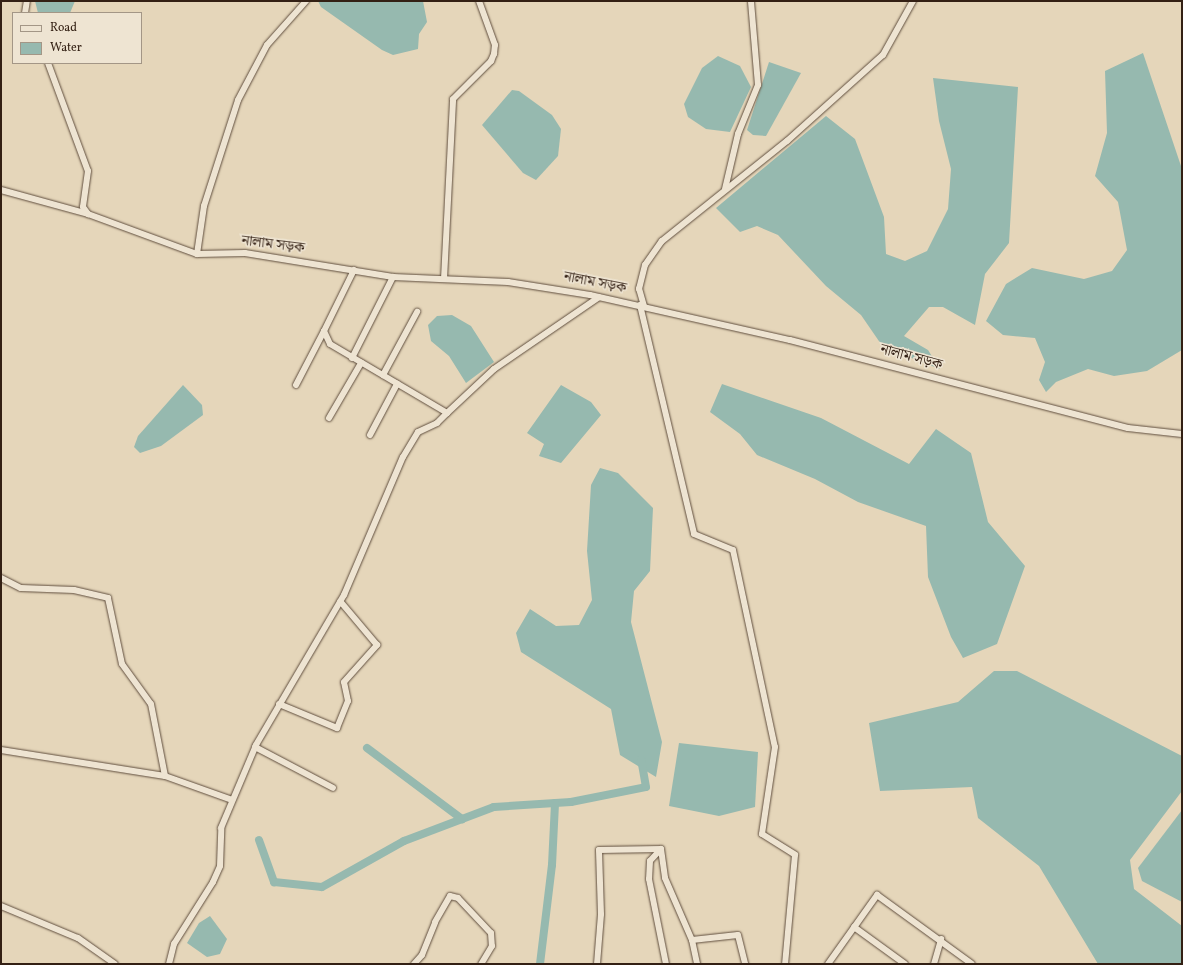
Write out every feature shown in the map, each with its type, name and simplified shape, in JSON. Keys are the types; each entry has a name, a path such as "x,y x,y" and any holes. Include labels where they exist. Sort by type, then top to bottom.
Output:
{"street":[{"path":"25,12 26,1"},
{"path":"197,254 204,206 238,100 268,45 306,1"},
{"path":"444,279 453,99 494,54 495,46 479,1"},
{"path":"725,189 736,140 758,85 752,1"},
{"path":"785,964 795,855 762,834 776,747 733,550 694,534 639,289 645,264 662,241 725,189 787,141 883,55 914,1"},
{"path":"48,64 88,171 83,207 88,214"},
{"name":"নালাম সড়ক","path":"1,190 88,214 197,254 245,253 393,277 508,282 599,297 642,306 1128,428 1182,434"},
{"path":"296,385 354,270"},
{"path":"352,358 393,277"},
{"path":"169,964 174,944 203,900 220,866 221,828 255,747 340,601 403,457 418,432 437,423 494,369 599,297"},
{"path":"383,375 416,312"},
{"path":"324,331 330,344 447,413"},
{"path":"329,418 361,363"},
{"path":"370,434 397,384"},
{"path":"1,578 20,588 74,590 108,598 122,664 151,704 165,776"},
{"path":"279,704 337,728 348,701 344,682 377,645 340,601"},
{"path":"255,747 333,788"},
{"path":"1,750 165,776 232,800"},
{"path":"662,849 665,878 692,940 697,964"},
{"path":"596,964 602,914 599,850 662,849"},
{"path":"662,849 650,861 650,879 666,964"},
{"path":"828,964 877,895 941,939 972,964"},
{"path":"414,964 422,955 435,922 450,896 458,898 491,934 492,946 481,964"},
{"path":"1,906 78,938 115,964"},
{"path":"854,927 905,964"},
{"path":"692,940 738,935 745,964"},
{"path":"934,964 941,939"}],"water":[{"path":"35,1 75,1 70,12 38,12"},
{"path":"318,1 423,1 427,22 419,34 418,49 393,55 382,50 321,7"},
{"path":"1143,53 1182,169 1182,350 1147,371 1114,376 1088,369 1056,382 1046,392 1039,380 1045,362 1035,338 1003,335 986,321 1006,284 1032,268 1084,279 1112,271 1127,250 1118,202 1095,176 1107,133 1105,71"},
{"path":"718,56 740,66 751,87 730,132 706,129 688,117 684,104 702,68"},
{"path":"769,62 801,73 766,136 753,135 747,130"},
{"path":"933,78 1018,87 1009,243 985,274 975,325 943,307 929,307 904,336 928,350 940,369 883,347 861,315 826,286 778,235 757,226 740,232 716,208 826,116 855,139 884,217 886,254 905,261 927,251 948,209 951,169 939,121"},
{"path":"512,90 519,91 552,115 561,129 558,156 536,180 523,173 482,125"},
{"path":"452,315 471,326 494,362 466,383 449,356 431,341 428,325 437,316"},
{"path":"722,384 821,418 909,464 936,429 971,453 988,522 1025,566 997,644 963,658 951,637 928,577 926,526 858,502 815,479 757,455 740,434 710,412"},
{"path":"183,385 202,405 203,415 161,446 140,453 134,447 138,436"},
{"path":"561,385 591,402 601,415 561,463 539,456 544,444 527,433"},
{"path":"600,468 618,473 653,508 650,571 634,591 631,622 662,742 656,777 620,755 611,709 521,652 516,633 530,609 556,626 579,625 592,600 587,551 591,485"},
{"path":"994,671 1017,671 1182,756 1182,791 1130,860 1134,889 1182,926 1182,964 1098,964 1039,866 978,818 972,787 880,791 869,723 958,702"},
{"path":"679,743 758,752 755,807 719,816 669,806"},
{"path":"1182,810 1182,902 1142,881 1138,868"},
{"path":"210,916 227,939 220,954 207,957 187,943 199,923"}],"waterway":[{"path":"367,748 462,819"},
{"path":"259,840 274,882 322,887 404,841 494,807 571,802 646,787 641,759"},
{"path":"540,964 552,865 555,803"}]}
